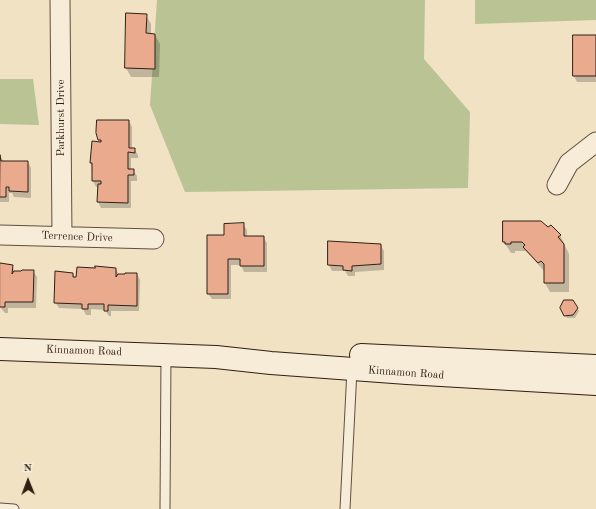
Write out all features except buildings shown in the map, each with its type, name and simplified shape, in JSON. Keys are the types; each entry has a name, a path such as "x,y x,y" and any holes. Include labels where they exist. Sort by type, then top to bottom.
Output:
{"main road":[{"name":"Kinnamon Road","path":"0,348 216,357 271,363 596,384"},
{"name":"Kinnamon Road","path":"216,357 272,354 327,354 596,366"}],"street":[{"name":"Parkhurst Drive","path":"60,0 62,237"},
{"path":"557,185 569,162 596,142"},
{"name":"Terrence Drive","path":"0,235 154,239"}],"lane":[{"path":"165,509 166,354"},
{"path":"345,509 352,368"},
{"path":"0,508 14,509"}],"green space":[{"path":"157,0 425,0 424,59 470,112 468,188 185,192 150,105"},
{"path":"475,0 596,0 596,20 475,24"},
{"path":"0,79 33,79 39,125 0,124"}]}
